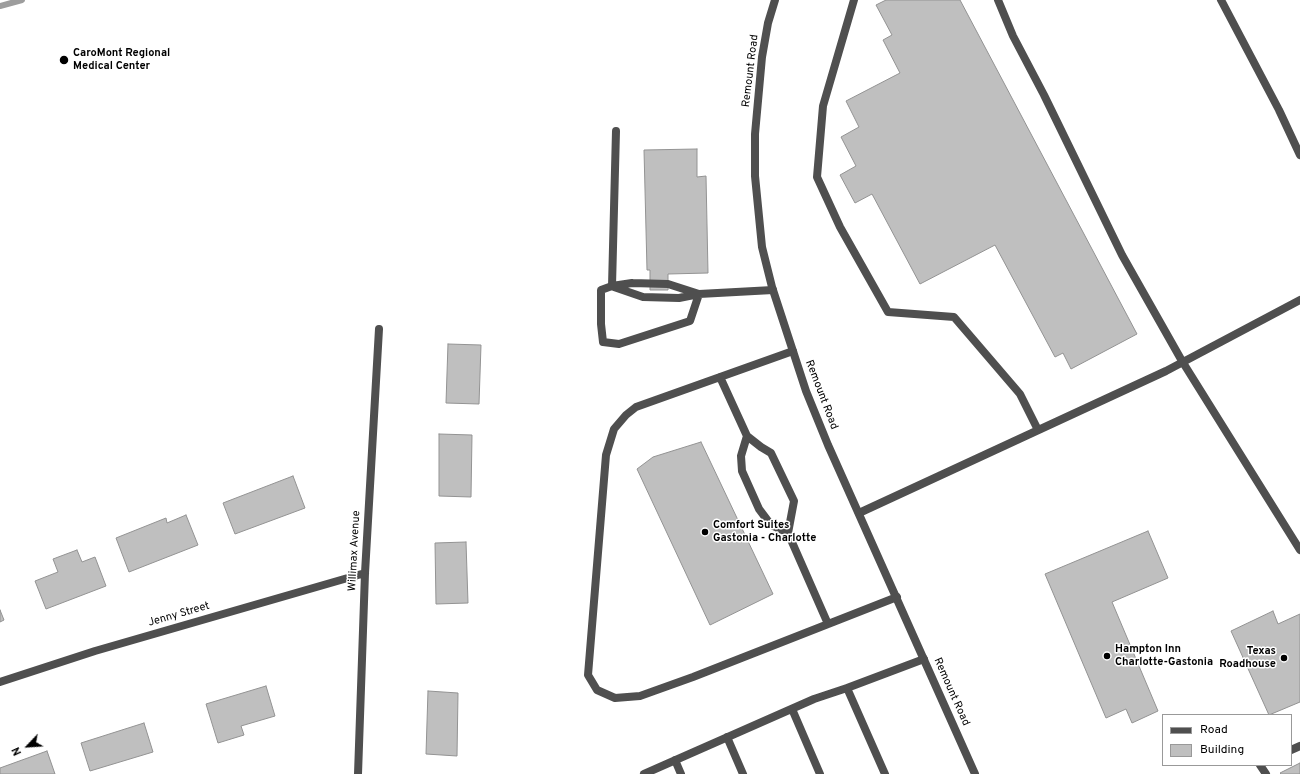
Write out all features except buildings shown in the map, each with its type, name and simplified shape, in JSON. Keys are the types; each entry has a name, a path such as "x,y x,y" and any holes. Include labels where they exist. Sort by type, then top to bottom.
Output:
{"street":[{"name":"Remount Road","path":"774,0 762,57 755,134 755,176 762,247 773,290 806,391 828,445 975,774"},
{"path":"854,0 823,106 817,177 840,226 888,312 954,317 1020,394 1038,430"},
{"path":"998,0 1013,36 1044,95 1122,255 1182,361 1300,550"},
{"path":"1221,0 1279,110 1300,155"},
{"path":"612,286 616,131"},
{"path":"632,283 668,284 699,294 690,321 619,344 603,342 601,324 601,290 612,286 632,283"},
{"path":"612,286 643,297 679,298 699,294 773,290"},
{"path":"859,513 1166,371 1182,361 1300,300"},
{"name":"Willimax Avenue","path":"358,774 365,573 379,330"},
{"path":"793,351 636,407 626,415 614,429 606,455 588,675 597,690 615,698 640,696 693,677 897,597"},
{"path":"720,377 747,436 771,453 794,501 788,533 828,624"},
{"path":"747,436 741,456 742,471 759,509 771,525 788,533"},
{"name":"Jenny Street","path":"0,682 95,651 365,573"},
{"path":"644,774 814,699 848,688 924,659"},
{"path":"848,688 885,774"},
{"path":"792,709 820,774"},
{"path":"727,737 742,774"},
{"path":"675,760 681,774"}],"waterway":[{"path":"0,6 22,0"}],"place":[{"name":"CaroMont Regional Medical Center","path":"64,60"},
{"name":"Comfort Suites Gastonia - Charlotte","path":"705,532"},
{"name":"Hampton Inn Charlotte-Gastonia","path":"1107,656"},
{"name":"Texas Roadhouse","path":"1284,658"}]}
